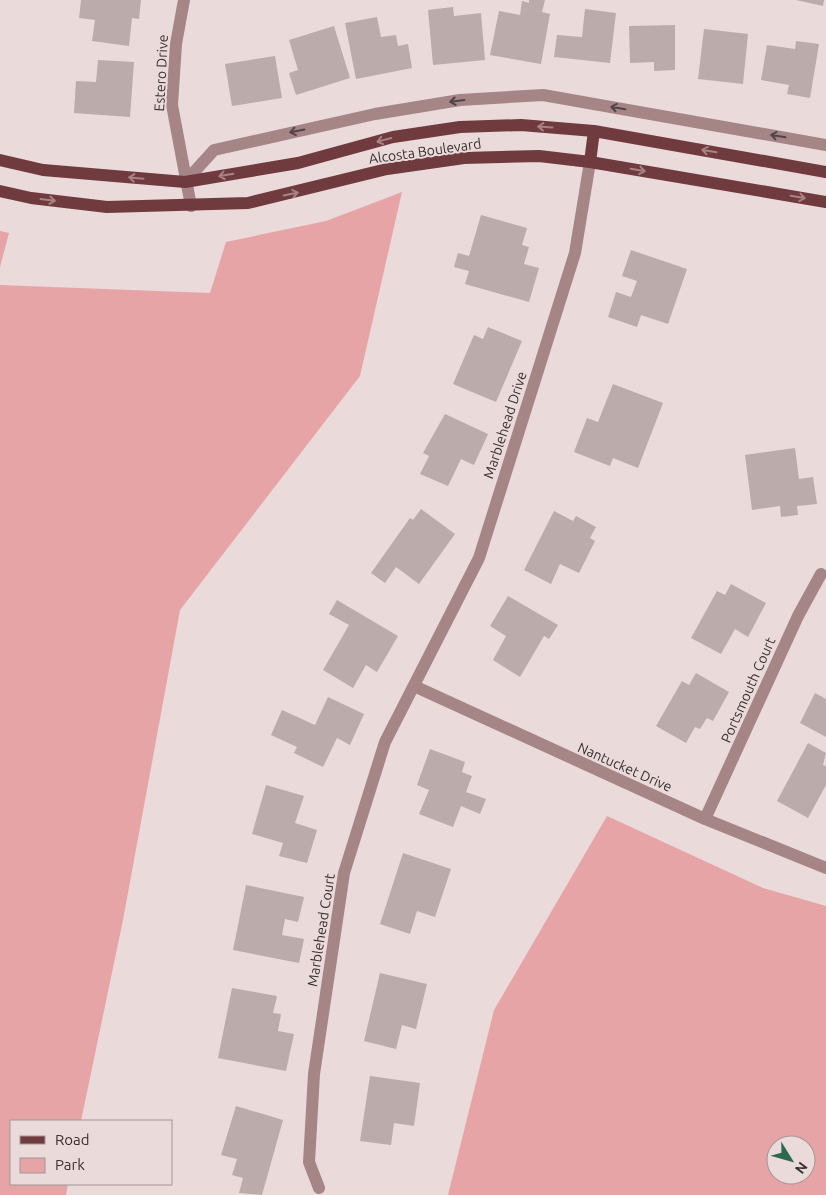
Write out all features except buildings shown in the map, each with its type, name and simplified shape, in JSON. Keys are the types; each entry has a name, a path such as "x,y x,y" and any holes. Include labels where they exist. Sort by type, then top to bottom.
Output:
{"main road":[{"name":"Alcosta Boulevard","path":"0,160 43,170 185,182 298,163 393,137 460,127 521,125 594,131 826,172"},
{"path":"590,162 594,131"},
{"name":"Alcosta Boulevard","path":"0,191 31,198 107,207 248,203 387,169 464,158 539,156 590,162 826,202"}],"street":[{"name":"Estero Drive","path":"184,0 176,44 172,105 191,206"},
{"path":"185,182 214,150 375,114 460,100 544,95 826,144"},
{"name":"Marblehead Drive","path":"414,686 479,558 576,253 590,162"},
{"name":"Portsmouth Court","path":"705,819 798,616 821,574"},
{"name":"Nantucket Drive","path":"414,686 705,819 826,868"},
{"name":"Marblehead Court","path":"318,1188 309,1162 314,1074 344,873 385,742 414,686"}],"green space":[{"path":"402,192 360,376 180,610 123,920 81,1120 10,1120 10,1185 68,1185 66,1195 0,1195 0,285 210,293 226,242 326,221"},
{"path":"0,231 9,233 0,267"},
{"path":"607,816 763,888 826,906 826,1195 448,1195 494,1010"}]}
